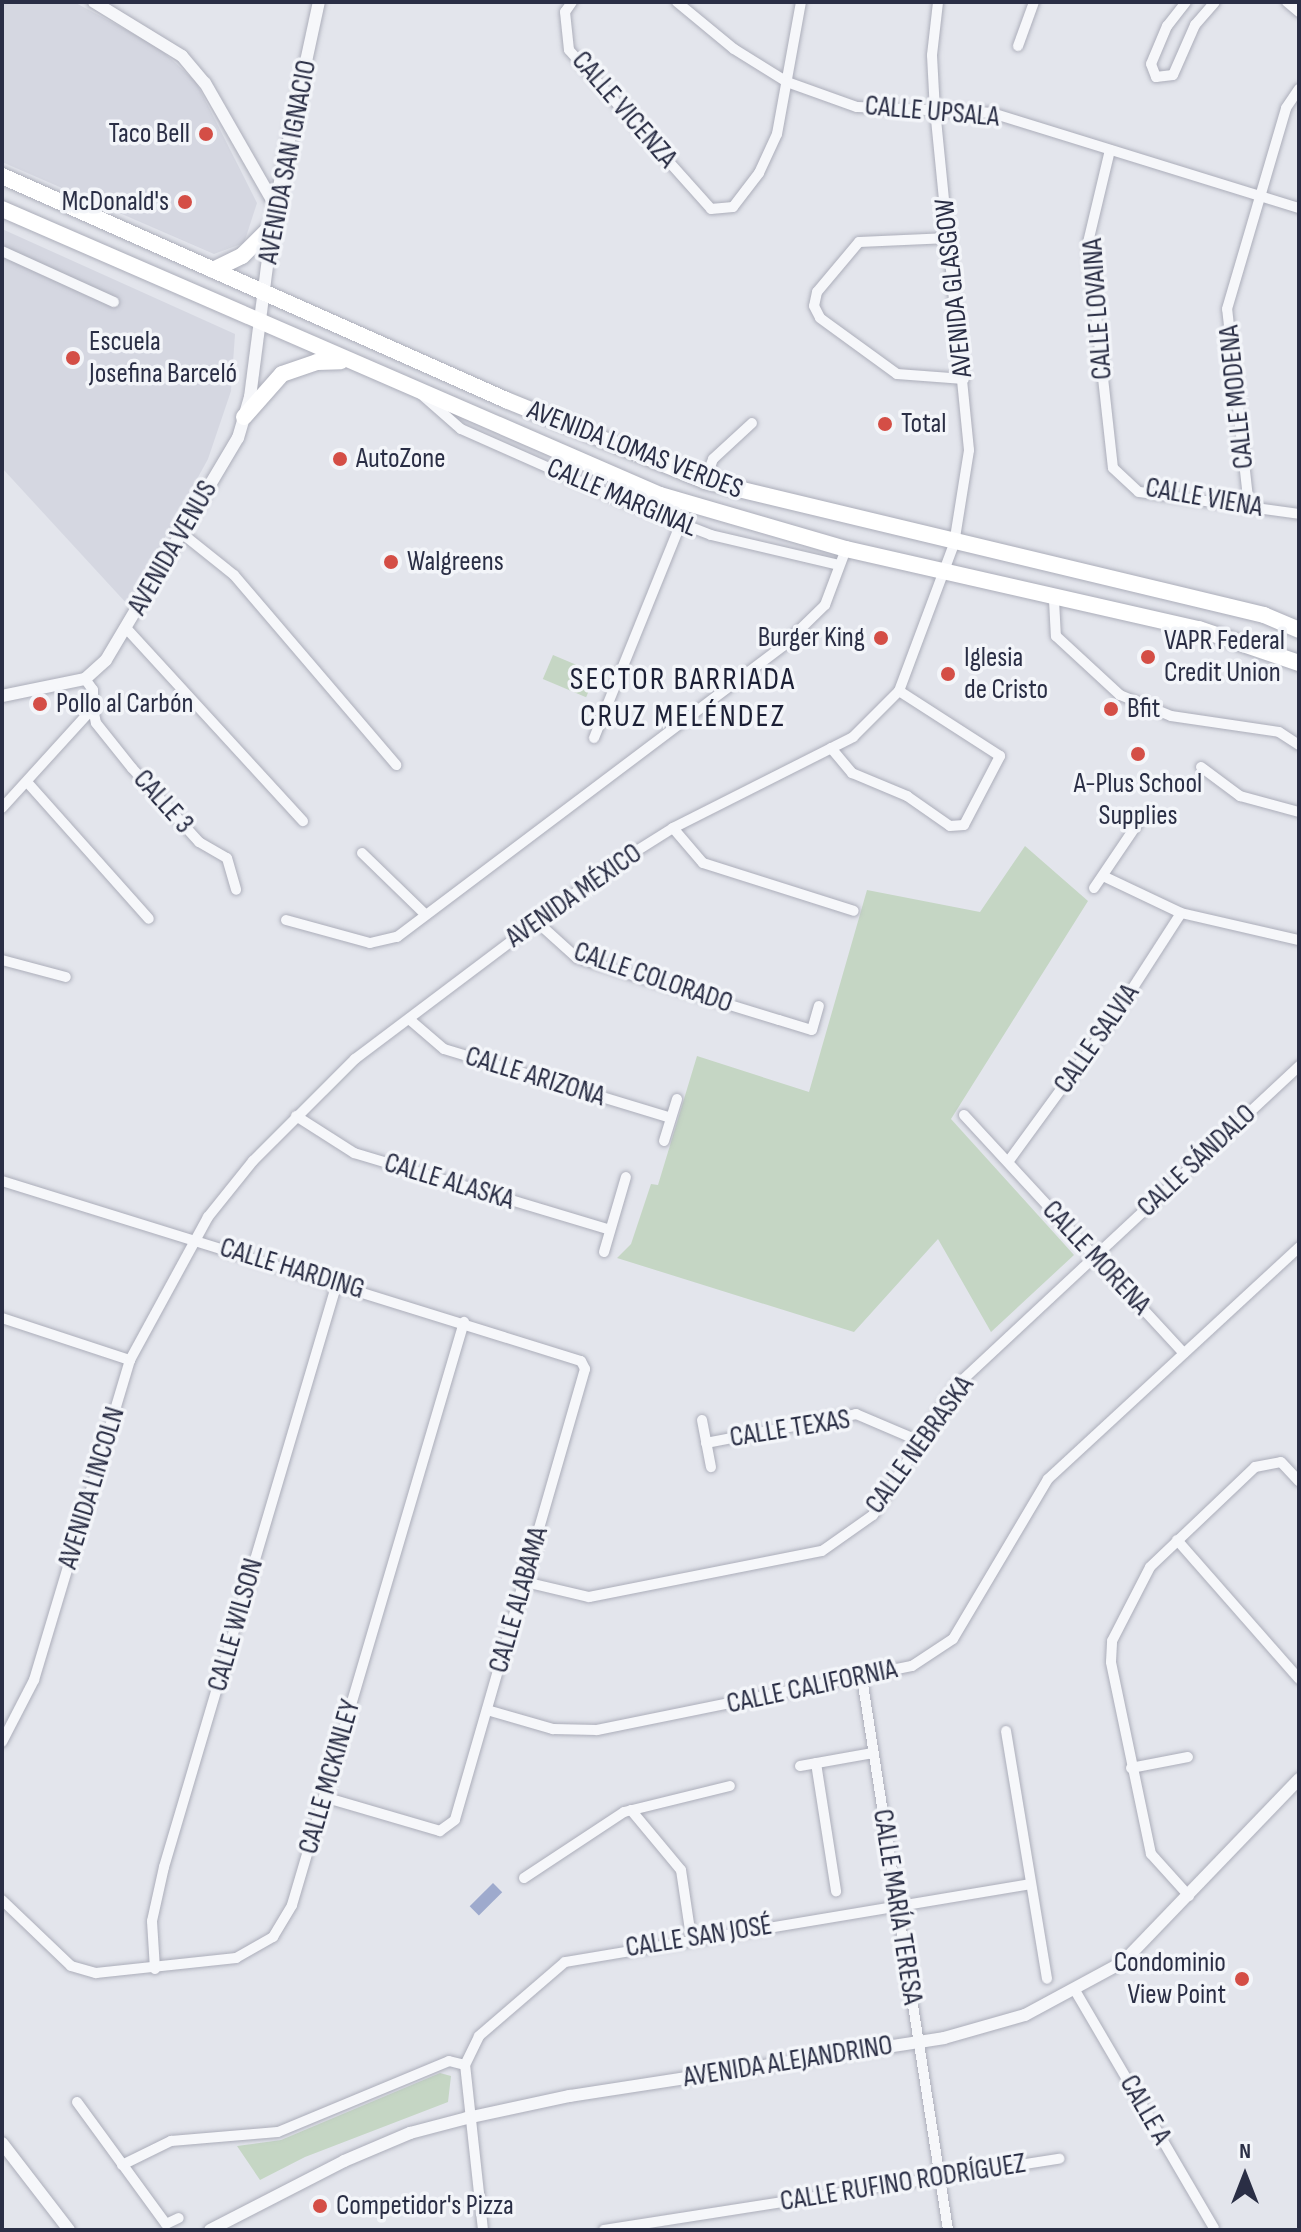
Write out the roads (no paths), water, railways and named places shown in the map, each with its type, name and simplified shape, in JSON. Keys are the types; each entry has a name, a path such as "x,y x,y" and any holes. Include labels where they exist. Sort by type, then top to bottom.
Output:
{"main road":[{"name":"AVENIDA LOMAS VERDES","path":"2,176 265,293 705,481 954,544 1264,615 1299,630"},
{"name":"AVENIDA LOMAS VERDES","path":"2,209 345,361 660,495 843,557 945,573 1054,600 1199,629 1299,663"},
{"path":"213,270 242,256 272,226"},
{"path":"244,417 282,374 317,362 345,361"}],"street":[{"path":"94,2 182,56 205,83 275,205"},
{"name":"AVENIDA SAN IGNACIO","path":"262,323 275,205 319,2"},
{"name":"CALLE VICENZA","path":"572,2 565,12 569,50 711,209 733,207 759,173 777,134 787,82"},
{"name":"CALLE UPSALA","path":"677,2 734,49 787,82 857,107 992,113 1299,208"},
{"path":"787,82 801,2"},
{"name":"AVENIDA GLASGOW","path":"938,2 932,55 935,111 969,450 954,544 945,573"},
{"path":"1018,46 1034,2"},
{"path":"1186,2 1167,26 1151,64 1156,77 1173,75 1195,25 1215,2"},
{"path":"1287,2 1299,12"},
{"name":"CALLE MODENA","path":"1249,507 1227,309 1286,108 1299,89"},
{"name":"CALLE LOVAINA","path":"1110,150 1088,242 1115,469"},
{"path":"949,238 859,242 817,292 814,307 820,318 897,374 964,379"},
{"path":"2,251 114,302"},
{"name":"AVENIDA VENUS","path":"85,679 106,660 179,531 229,457 244,417 262,323"},
{"name":"CALLE MARGINAL","path":"421,394 461,429 681,523 747,545 843,557"},
{"path":"705,481 713,459 752,423"},
{"name":"CALLE VIENA","path":"1115,469 1139,492 1299,514"},
{"path":"594,738 681,523"},
{"path":"179,531 234,575 396,765"},
{"path":"286,920 370,943 397,937 424,913 765,661 825,605 843,557"},
{"name":"AVENIDA MÉXICO","path":"195,1238 224,1196 296,1116 355,1059 536,921 673,828 865,728 899,691 945,573"},
{"path":"1054,600 1056,636 1120,695 1171,716 1279,732 1299,745"},
{"path":"126,628 303,821"},
{"path":"2,696 85,679"},
{"name":"CALLE 3","path":"85,679 93,690 96,723 199,842 227,858 236,890"},
{"path":"831,748 852,773 907,796 950,826 964,825 1000,756 899,691"},
{"path":"2,808 93,708"},
{"path":"1201,767 1240,796 1299,812"},
{"path":"27,782 149,919"},
{"path":"1094,888 1138,823"},
{"path":"673,828 703,863 854,911"},
{"path":"362,853 424,913"},
{"path":"1103,876 1181,913 1299,940"},
{"name":"CALLE SALVIA","path":"1008,1162 1116,1014 1181,913"},
{"name":"CALLE COLORADO","path":"536,921 577,958 812,1030 819,1006"},
{"path":"2,960 66,977"},
{"name":"CALLE ARIZONA","path":"409,1019 444,1049 671,1118"},
{"name":"CALLE SÁNDALO","path":"1094,1256 1299,1066"},
{"path":"664,1141 677,1099"},
{"name":"CALLE MORENA","path":"964,1115 1184,1353"},
{"name":"CALLE ALASKA","path":"296,1116 354,1153 610,1230"},
{"path":"604,1252 626,1177"},
{"name":"CALLE HARDING","path":"2,1181 195,1238 581,1361"},
{"name":"AVENIDA LINCOLN","path":"2,1742 34,1680 130,1360 195,1238"},
{"name":"CALLE CALIFORNIA","path":"487,1710 553,1729 597,1730 912,1666 953,1639 1048,1479 1299,1247"},
{"name":"CALLE NEBRASKA","path":"525,1582 589,1597 822,1551 873,1515 917,1440 955,1387 1094,1256"},
{"name":"CALLE WILSON","path":"155,1969 152,1921 164,1867 337,1283"},
{"path":"2,1318 130,1360"},
{"name":"CALLE MCKINLEY","path":"2,1900 71,1966 111,1974 236,1958 273,1937 292,1905 464,1322"},
{"name":"CALLE ALABAMA","path":"324,1797 440,1831 455,1820 585,1369 581,1361"},
{"name":"CALLE TEXAS","path":"706,1443 856,1414 917,1440"},
{"path":"702,1420 711,1467"},
{"path":"1189,1896 1151,1854 1111,1662 1112,1641 1150,1567 1255,1467 1281,1462 1299,1481"},
{"path":"1177,1540 1299,1679"},
{"name":"CALLE MARÍA TERESA","path":"862,1678 948,2230"},
{"path":"1006,1731 1047,1979"},
{"path":"800,1766 873,1753"},
{"path":"1131,1768 1188,1757"},
{"path":"816,1763 836,1891"},
{"name":"AVENIDA ALEJANDRINO","path":"210,2230 357,2156 467,2118 570,2096 917,2042 997,2025 1076,1992 1123,1962 1299,1779"},
{"path":"524,1878 631,1810 730,1786"},
{"path":"631,1810 681,1870 691,1937"},
{"name":"CALLE SAN JOSÉ","path":"465,2065 488,2026 565,1962 691,1937 1031,1884"},
{"name":"CALLE A","path":"1076,1992 1214,2228"},
{"path":"122,2165 171,2141 278,2132 449,2061 465,2065 467,2118 483,2230"},
{"path":"77,2102 166,2224 179,2218"},
{"path":"2,2143 69,2230"},
{"name":"CALLE RUFINO RODRÍGUEZ","path":"604,2230 672,2225 939,2176 1059,2159"}],"water":[{"path":"493,1883 502,1892 479,1916 470,1906"}],"place":[{"name":"Taco Bell","path":"206,134"},
{"name":"McDonald's","path":"185,202"},
{"name":"Escuela Josefina Barceló","path":"73,358"},
{"name":"Total","path":"885,424"},
{"name":"AutoZone","path":"340,459"},
{"name":"Walgreens","path":"391,562"},
{"name":"Burger King","path":"881,638"},
{"name":"VAPR Federal Credit Union","path":"1148,657"},
{"name":"Iglesia de Cristo","path":"948,674"},
{"name":"Pollo al Carbón","path":"40,704"},
{"name":"Bfit","path":"1111,709"},
{"name":"A-Plus School Supplies","path":"1138,754"},
{"name":"Condominio View Point","path":"1242,1979"},
{"name":"Competidor's Pizza","path":"320,2206"}],"district":[{"name":"SECTOR BARRIADA CRUZ MELÉNDEZ","path":"683,700"}]}
